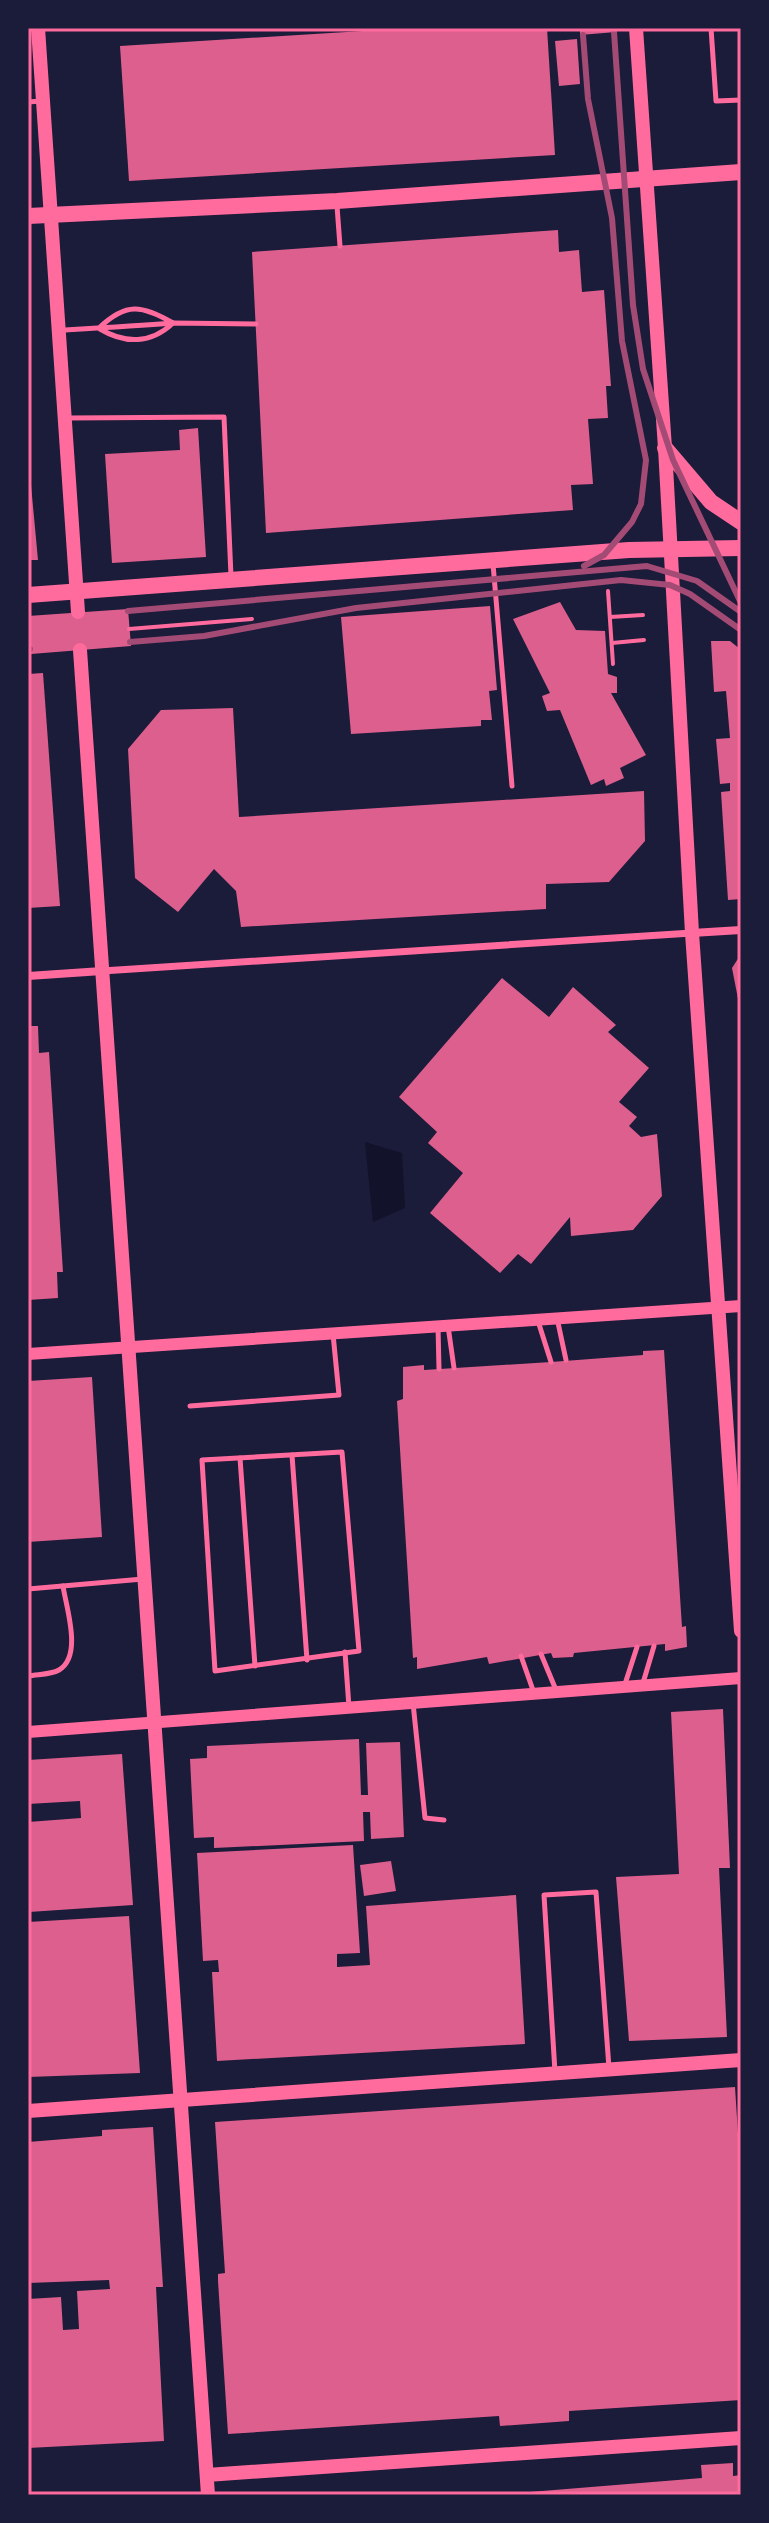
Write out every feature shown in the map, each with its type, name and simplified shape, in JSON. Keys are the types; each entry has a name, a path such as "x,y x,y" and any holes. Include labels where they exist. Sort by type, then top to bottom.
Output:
{"main road":[{"path":"38,28 35,102 50,214 78,612"},
{"path":"636,28 665,448 692,933 741,1631"},
{"path":"28,216 337,201 741,172"},
{"path":"665,448 711,502 741,522"},
{"path":"28,595 492,559 629,550 741,548"},
{"path":"80,650 152,1723 208,2495"},
{"path":"28,2111 741,2060"},
{"path":"207,2475 741,2438"}],"street":[{"path":"28,976 741,930"},
{"path":"28,1354 741,1306"},
{"path":"28,1732 741,1678"}],"lane":[{"path":"711,28 716,101 741,100"},
{"path":"337,201 340,246"},
{"path":"99,328 117,311 148,308 173,323"},
{"path":"58,331 173,323 256,324"},
{"path":"99,328 118,340 148,339 161,335 173,323"},
{"path":"63,418 224,417 231,580"},
{"path":"492,559 512,786"},
{"path":"557,1318 566,1360"},
{"path":"538,1319 551,1362"},
{"path":"443,1326 454,1368"},
{"path":"439,1369 443,1326"},
{"path":"190,1406 339,1395 333,1333"},
{"path":"342,1452 359,1651 215,1671 202,1460 240,1458 342,1452"},
{"path":"292,1455 307,1660"},
{"path":"240,1458 255,1666"},
{"path":"28,1589 144,1579"},
{"path":"28,1676 56,1672 69,1658 71,1642 63,1586"},
{"path":"642,1686 654,1646"},
{"path":"624,1688 637,1647"},
{"path":"345,1652 349,1708"},
{"path":"541,1654 557,1692"},
{"path":"521,1656 534,1694"},
{"path":"413,1703 425,1818 444,1820"},
{"path":"555,2073 544,1895 596,1892 609,2069"}],"path":[{"path":"608,591 613,664"},
{"path":"610,617 643,615"},
{"path":"129,629 252,619"},
{"path":"612,643 644,640"}],"shaded area":[{"path":"365,1142 402,1153 405,1208 373,1222"}],"building":[{"path":"411,28 547,28 555,155 129,181 120,46"},
{"path":"580,28 616,28 616,32 580,35"},
{"path":"577,39 580,84 559,86 555,41"},
{"path":"558,230 559,252 579,250 582,292 604,290 611,386 606,386 608,418 588,419 593,484 571,485 573,510 266,533 252,252"},
{"path":"198,428 206,557 112,563 105,454 180,450 179,430"},
{"path":"28,453 38,560 28,560"},
{"path":"560,602 576,630 605,631 608,674 617,677 617,693 611,693 646,755 620,768 624,778 606,786 604,779 591,785 560,710 547,711 542,696 550,693 513,619"},
{"path":"490,606 497,690 489,691 492,720 481,720 481,726 351,734 341,617"},
{"path":"128,609 131,646 31,654 28,616"},
{"path":"711,641 730,641 740,649 741,899 728,900 721,792 730,791 730,783 720,784 716,739 730,738 726,691 714,692"},
{"path":"43,673 60,906 28,908 28,674"},
{"path":"233,708 239,817 644,791 645,841 609,882 546,884 546,909 241,927 236,891 214,869 178,912 135,878 128,749 161,710"},
{"path":"741,954 741,1009 740,1009 732,968"},
{"path":"502,978 549,1017 573,987 616,1025 608,1032 649,1068 619,1102 637,1117 629,1126 641,1137 657,1134 662,1196 633,1230 571,1236 570,1217 531,1264 518,1254 500,1273 430,1213 463,1173 428,1143 437,1132 399,1097"},
{"path":"28,1026 38,1026 39,1053 49,1052 63,1272 57,1272 58,1298 28,1300"},
{"path":"664,1350 682,1627 686,1626 687,1647 665,1651 665,1644 553,1658 551,1653 489,1664 487,1657 417,1669 417,1657 413,1658 397,1401 403,1399 403,1367 424,1365 424,1370 551,1362 643,1355 643,1351"},
{"path":"92,1377 102,1537 28,1542 28,1381"},
{"path":"723,1709 730,1868 719,1868 727,2037 629,2041 616,1877 679,1874 671,1712"},
{"path":"359,1739 361,1795 368,1795 366,1743 400,1742 404,1837 371,1839 370,1812 363,1812 364,1841 214,1848 214,1837 194,1838 190,1759 207,1758 207,1746"},
{"path":"122,1754 133,1905 29,1912 28,1822 81,1818 80,1801 28,1804 28,1760"},
{"path":"353,1845 360,1953 337,1954 337,1967 370,1965 366,1906 516,1895 525,2044 217,2061 212,1972 219,1972 218,1960 203,1961 197,1853"},
{"path":"391,1861 396,1891 364,1896 360,1865"},
{"path":"129,1916 140,2073 28,2077 28,1922"},
{"path":"735,2087 741,2180 741,2400 569,2411 569,2421 500,2426 499,2416 228,2434 218,2281 218,2274 225,2273 215,2122"},
{"path":"153,2127 163,2287 156,2287 164,2441 28,2448 28,2299 61,2297 63,2330 79,2329 77,2291 110,2289 109,2280 28,2283 28,2142 102,2136 102,2130"},
{"path":"733,2463 733,2476 741,2475 741,2495 491,2495 702,2478 701,2465"}],"railway":[{"path":"614,32 633,305 643,369 673,460 741,603"},
{"path":"583,35 588,99 612,218 622,341 646,460 641,504 632,522 604,555 584,566"},
{"path":"128,611 647,566 697,581 741,612"},
{"path":"130,642 204,636 356,608 621,580 670,585 690,594 741,630"}]}
